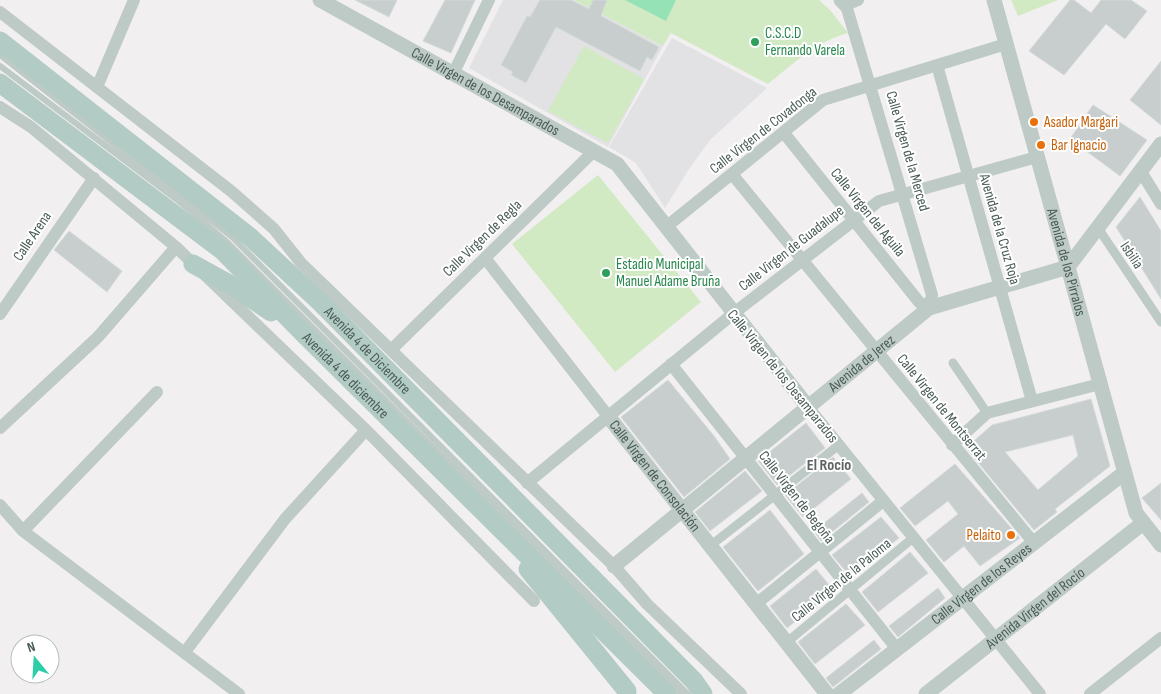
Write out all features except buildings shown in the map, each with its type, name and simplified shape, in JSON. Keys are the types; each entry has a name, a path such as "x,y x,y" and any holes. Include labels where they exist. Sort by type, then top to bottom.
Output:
{"main road":[{"name":"Avenida 4 de Diciembre","path":"0,41 250,236 320,302 694,680 703,694"},
{"name":"Avenida 4 de diciembre","path":"0,83 223,250 303,334 464,490 668,694"},
{"path":"194,264 233,286 303,334"},
{"path":"464,490 626,693"}],"street":[{"path":"97,86 134,0"},
{"name":"Calle Virgen de los Desamparados","path":"320,0 454,72 617,164 883,501 1040,694"},
{"path":"454,72 489,0"},
{"name":"Avenida de los Pirralos","path":"994,0 1136,513 1161,545"},
{"name":"Calle Virgen de la Merced","path":"848,2 932,295 929,308"},
{"path":"0,12 231,191 267,222 301,263 392,349 614,566 647,604 741,694"},
{"name":"Calle Virgen de Covadonga","path":"666,228 824,100 1006,44"},
{"name":"Avenida de la Cruz Roja","path":"937,65 1032,401"},
{"path":"0,107 94,178 107,192 176,247 366,430 534,601"},
{"name":"Calle Virgen del Aguila","path":"784,132 919,302 929,308"},
{"path":"1068,267 1161,144"},
{"name":"Calle Virgen de Regla","path":"392,349 594,150"},
{"name":"Calle Virgen de Guadalupe","path":"527,483 734,313 878,201 1037,157"},
{"path":"1140,170 1161,204"},
{"name":"Calle Virgen de Montserrat","path":"732,174 1034,543"},
{"name":"Calle Arena","path":"0,314 94,178"},
{"name":"Isbilia","path":"1098,228 1161,322"},
{"path":"0,428 98,337 176,247"},
{"name":"Calle Virgen de Consolación","path":"485,258 827,694"},
{"name":"Avenida de Jerez","path":"614,566 929,308 1068,267"},
{"path":"953,363 987,413"},
{"name":"Calle Virgen de Begoña","path":"671,364 897,649"},
{"path":"952,444 987,413 1100,384"},
{"path":"23,531 157,392"},
{"path":"185,652 285,518 366,430"},
{"path":"710,546 839,445"},
{"name":"Calle Virgen de los Reyes","path":"839,694 1124,473"},
{"path":"756,604 883,501"},
{"path":"0,505 23,531 239,694"},
{"name":"Avenida Virgen del Rocío","path":"926,694 1143,523"},
{"name":"Calle Virgen de la Paloma","path":"787,642 913,538"},
{"path":"1090,694 1161,638"}],"lane":[{"path":"0,55 232,237 688,694"},
{"path":"0,66 176,200 226,241 680,694"}],"shaded area":[{"path":"503,0 574,0 663,46 608,147 469,68"},
{"name":"C.S.C.D Fernando Varela","path":"574,0 819,0 830,10 848,33 816,47 768,84 671,33 663,46"},
{"path":"625,0 676,0 666,21"},
{"path":"1011,0 1058,0 1018,16"},
{"path":"672,38 767,88 710,140 689,169 665,208 636,163 609,147"},
{"path":"584,46 644,79 608,143 548,111"},
{"name":"Estadio Municipal Manuel Adame Bruña","path":"598,175 701,302 615,372 512,244"}],"place":[{"name":"C.S.C.D Fernando Varela","path":"755,42"},
{"name":"Asador Margari","path":"1034,122"},
{"name":"Bar Ignacio","path":"1041,145"},
{"name":"Estadio Municipal Manuel Adame Bruña","path":"606,273"},
{"name":"Pelaito","path":"1011,535"}],"district":[{"name":"El Rocío","path":"829,464"}]}
